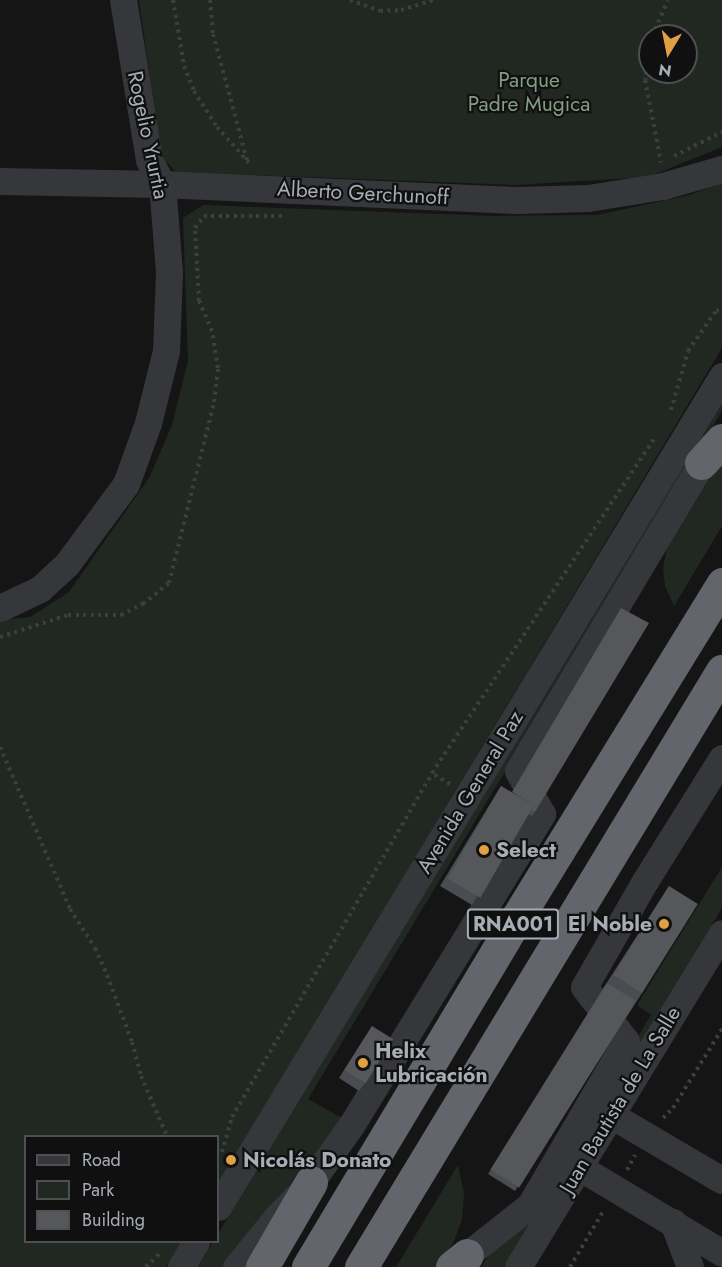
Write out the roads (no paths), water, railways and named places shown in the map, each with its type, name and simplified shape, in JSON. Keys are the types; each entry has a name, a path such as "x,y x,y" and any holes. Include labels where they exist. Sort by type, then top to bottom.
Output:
{"highway":[{"name":"RNA001","path":"308,1267 504,939 722,584"},
{"name":"RNA001","path":"361,1267 722,671"},
{"path":"262,1267 311,1182"}],"street":[{"name":"Rogelio Yrurtia","path":"2,608 40,589 67,564 126,484 148,423 166,351 170,272 162,184 149,160 123,0"},
{"name":"Alberto Gerchunoff","path":"0,181 162,184 250,172 517,200 588,198 663,186 722,169"},
{"name":"Avenida General Paz","path":"219,1205 722,376"},
{"path":"236,1267 276,1218 311,1182 352,1124 542,814 518,771 712,452 722,428"},
{"path":"460,1263 530,1205 626,1041 584,987 722,758"},
{"name":"Juan Bautista de La Salle","path":"518,1267 718,944"},
{"path":"611,1115 722,1180"},
{"path":"579,1167 722,1253"},
{"path":"673,1222 690,1267"},
{"path":"181,1267 195,1243"}],"place":[{"name":"Select","path":"484,850"},
{"name":"El Noble","path":"664,924"},
{"name":"Helix Lubricación","path":"363,1063"},
{"name":"Nicolás Donato","path":"231,1160"}],"park label":[{"name":"Parque Padre Mugica","path":"529,92"}]}
